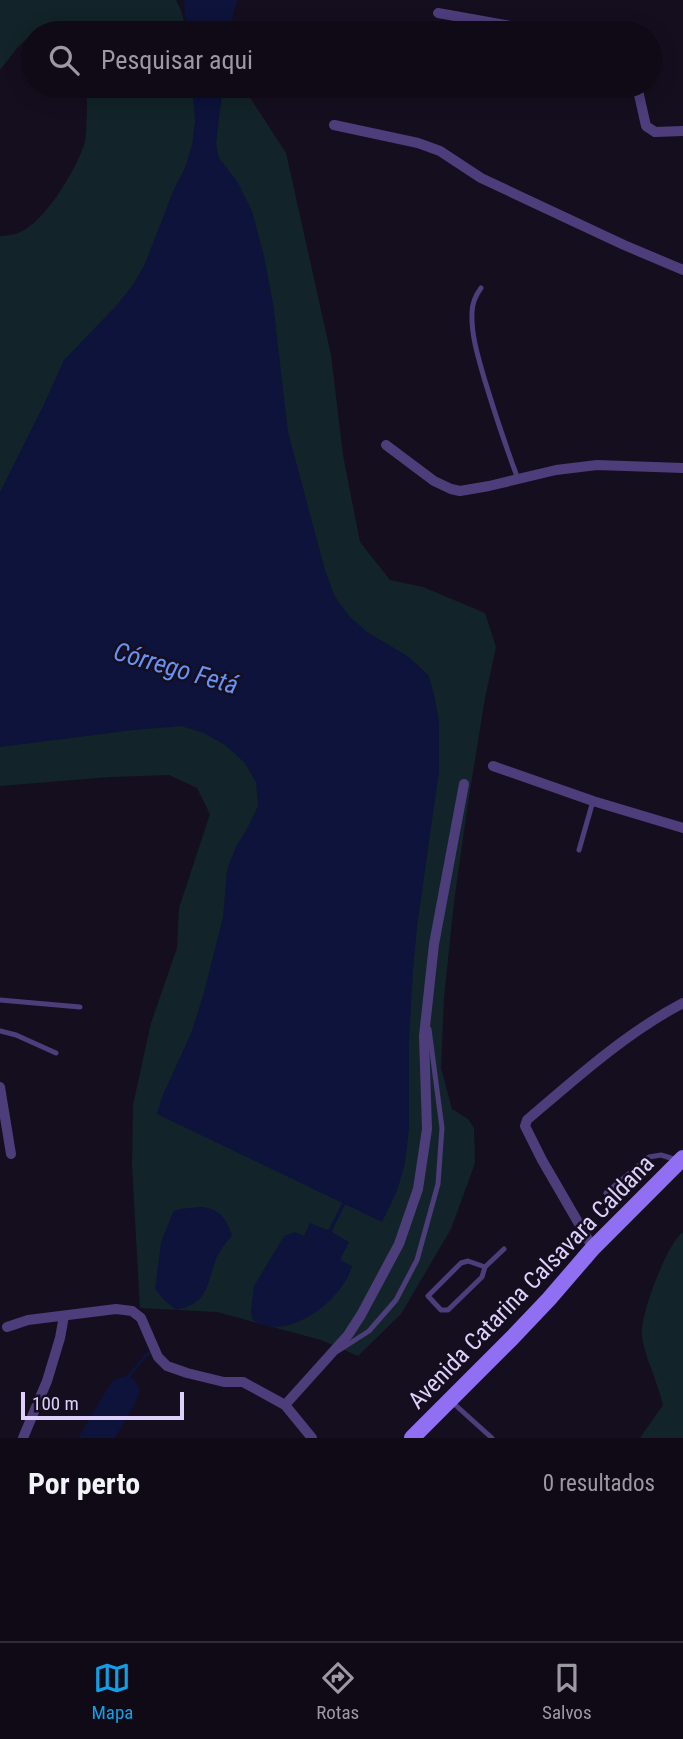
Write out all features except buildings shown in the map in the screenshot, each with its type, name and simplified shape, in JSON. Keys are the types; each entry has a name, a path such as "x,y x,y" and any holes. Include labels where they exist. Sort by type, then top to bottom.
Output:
{"street":[{"path":"438,13 483,21"},
{"path":"640,98 646,126 655,132 683,131"},
{"path":"334,125 418,143 440,151 481,178 683,270"},
{"path":"386,445 434,481 460,491 556,470 597,465 678,468 683,474"},
{"path":"493,766 593,801 683,828"},
{"path":"285,1405 348,1335 368,1303 400,1244 418,1189 428,1129 424,1036 434,944 464,783"},
{"path":"593,1248 524,1126 527,1120 599,1060 655,1018 683,1003"},
{"path":"0,1087 11,1154"},
{"name":"Avenida Catarina Calsavara Caldana","path":"412,1438 522,1329 593,1248 681,1160"},
{"path":"7,1327 28,1320 117,1309 132,1311 141,1318 158,1357 167,1366 224,1382 243,1382 285,1405 312,1438"},
{"path":"23,1438 47,1381 64,1316"}],"lane":[{"path":"481,288 475,297 472,312 473,334 480,365 518,479"},
{"path":"579,850 593,801"},
{"path":"0,1000 80,1007"},
{"path":"327,1358 369,1331 396,1300 417,1260 438,1184 442,1128 427,1010"},
{"path":"0,1031 16,1035 55,1053"},
{"path":"606,1193 649,1157 662,1155 681,1160"},
{"path":"485,1267 468,1261 461,1263 428,1296 441,1310 447,1310 482,1277 485,1267 504,1249"},
{"path":"450,1400 492,1438"}],"green space":[{"path":"0,0 176,0 181,10 184,21 21,21 21,44 0,70"},
{"path":"87,98 250,98 286,153 331,355 343,455 360,542 390,580 423,587 485,613 496,647 485,698 454,902 444,998 441,1068 452,1109 468,1119 474,1128 475,1163 451,1229 401,1314 358,1356 321,1340 217,1312 140,1308 132,1166 133,1105 151,1023 177,948 179,908 210,814 197,788 169,775 0,786 0,236 20,232 35,222 68,179 85,141"},
{"path":"683,1232 683,1438 640,1438 663,1405 644,1345 642,1327 649,1298 662,1265 669,1250"}],"water":[{"path":"184,0 237,0 232,21 185,21"},
{"path":"193,98 222,98 216,143 219,158 237,181 252,211 264,256 273,303 288,432 325,570 335,597 349,616 367,632 409,657 429,676 439,722 439,771 413,970 409,1041 409,1129 405,1163 397,1191 382,1222 157,1114 192,1031 204,992 223,917 227,869 258,806 256,782 244,762 225,745 204,733 181,726 0,747 0,492 64,360 116,306 144,266 185,168 195,121"},
{"path":"200,1207 212,1209 221,1215 232,1235 217,1256 201,1298 176,1310 155,1289 161,1242 173,1212"},
{"path":"310,1223 349,1242 340,1260 352,1266 347,1279 325,1305 296,1323 266,1326 252,1319 254,1286 284,1236 295,1232 304,1236"},
{"path":"125,1376 135,1380 140,1390 115,1438 78,1438 107,1389 114,1380"}],"waterway":[{"name":"Córrego Fetá","path":"328,1235 345,1201"},
{"name":"Córrego Fetá","path":"126,1380 146,1355 153,1351"}]}
